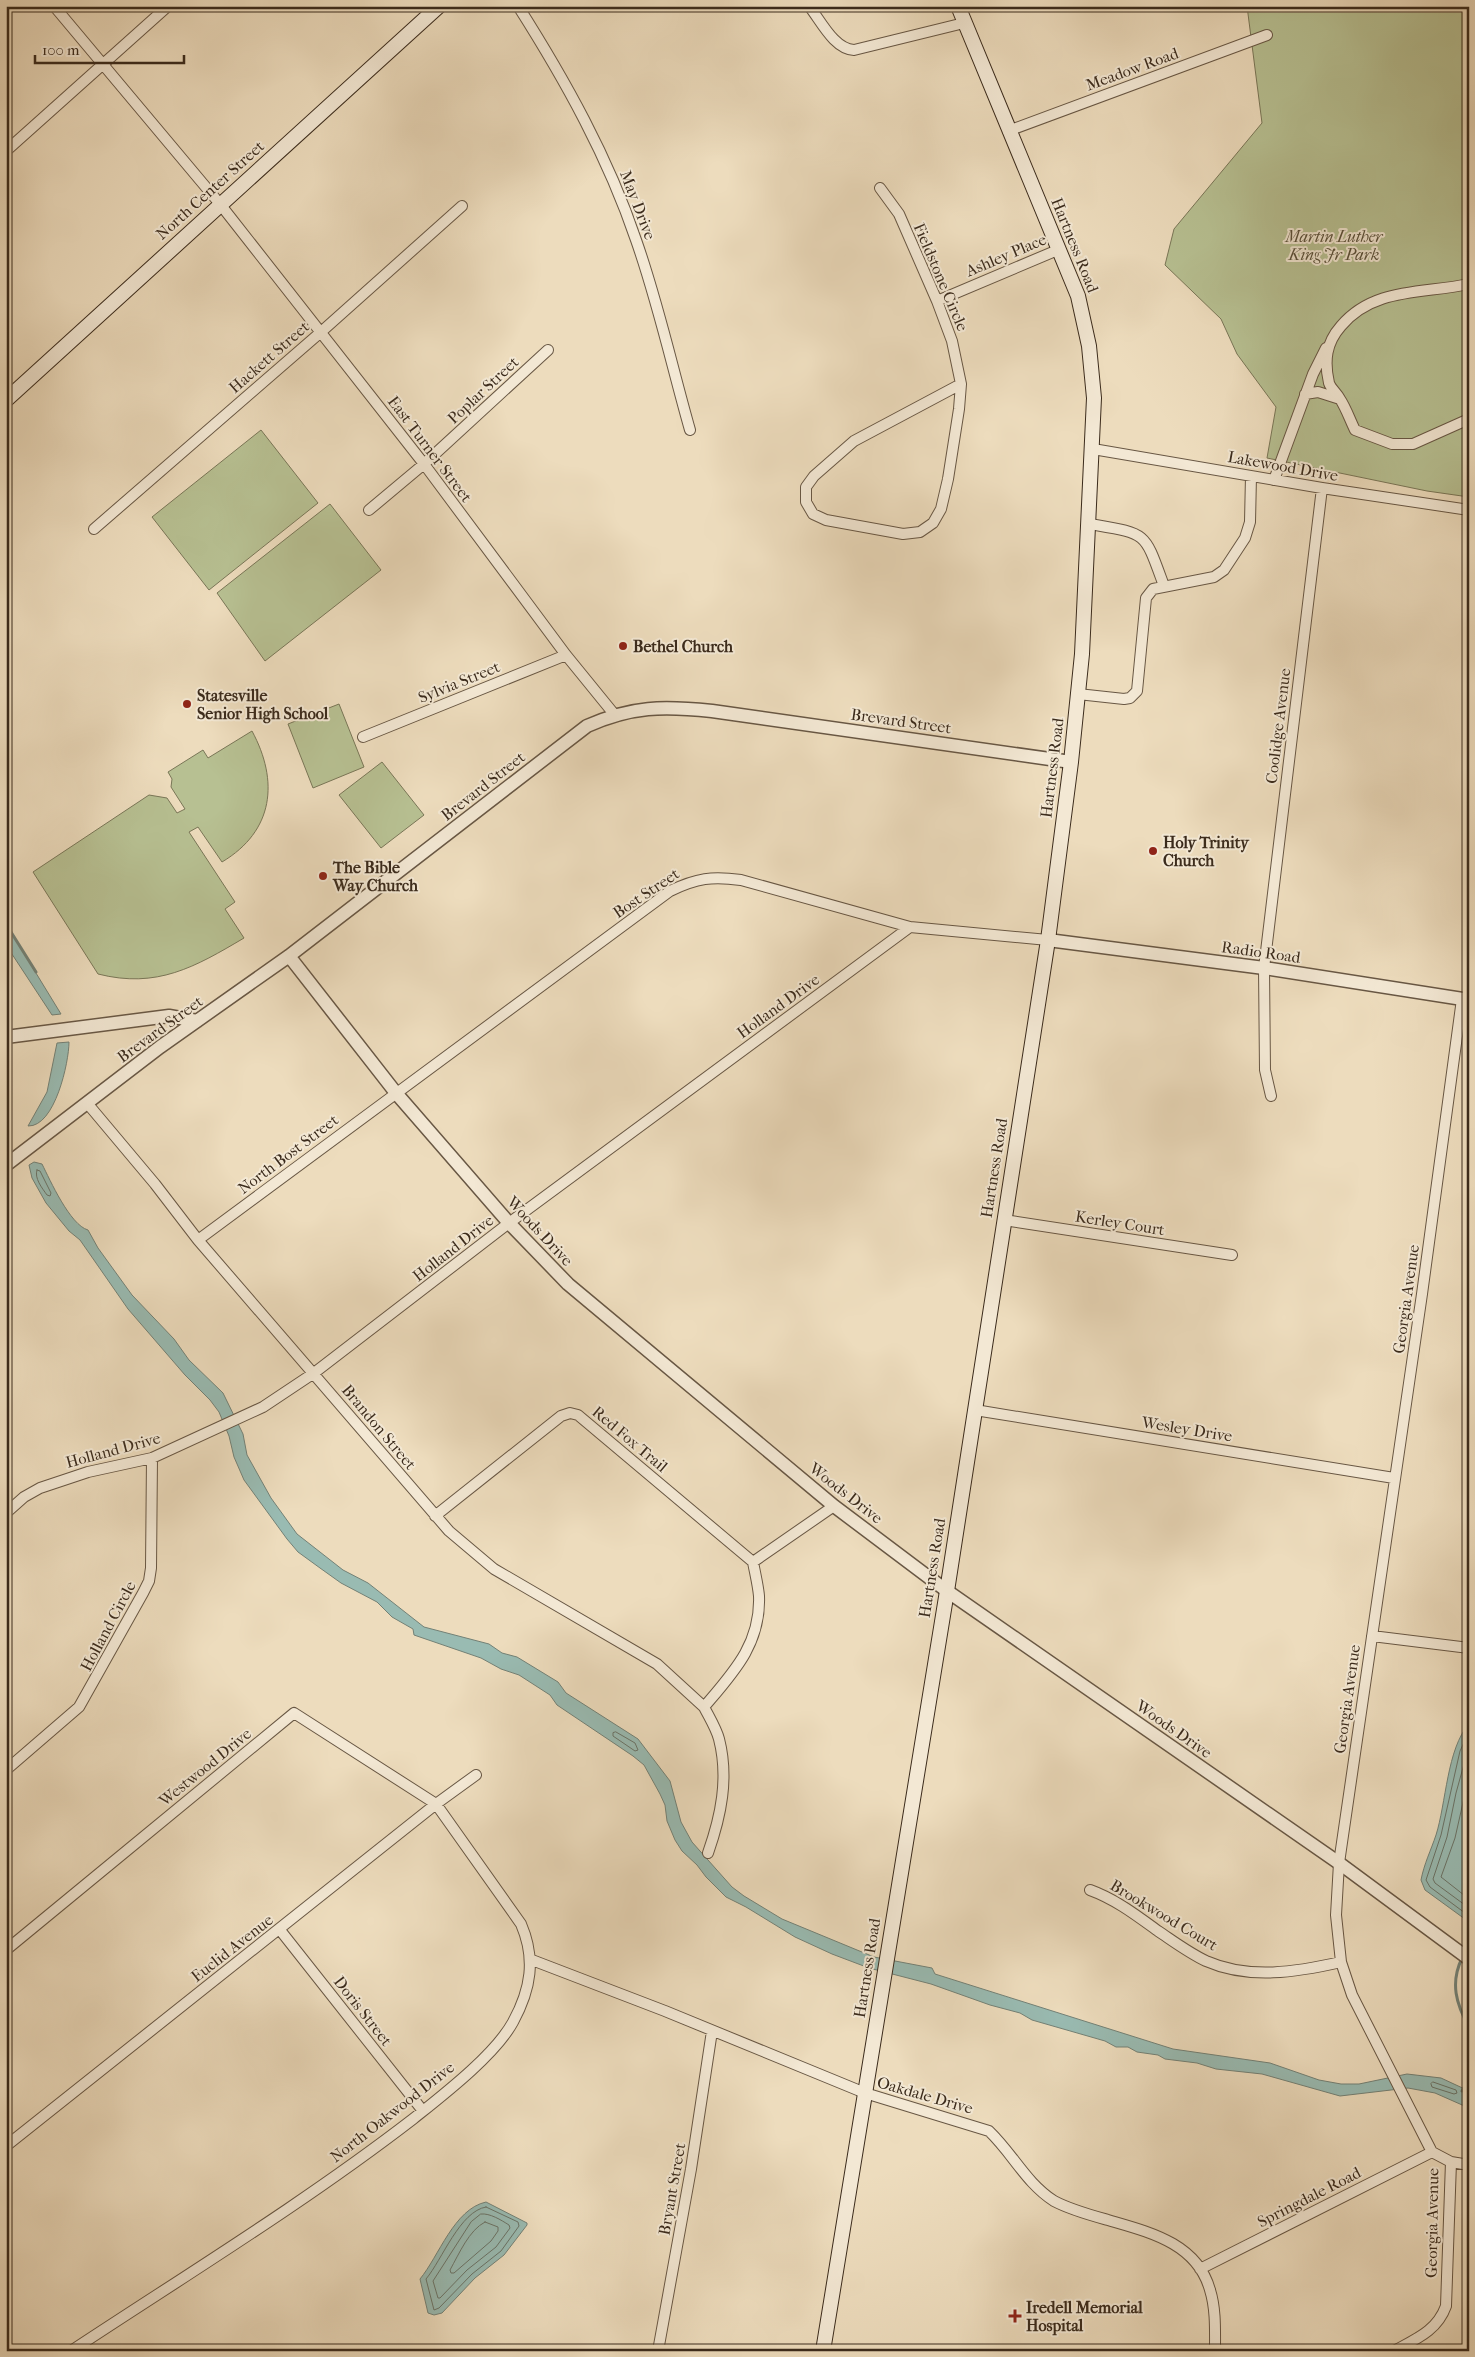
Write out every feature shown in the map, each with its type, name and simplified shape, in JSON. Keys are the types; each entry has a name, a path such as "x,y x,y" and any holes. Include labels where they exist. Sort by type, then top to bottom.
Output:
{"main road":[{"name":"North Center Street","path":"6,400 439,6"},
{"name":"Hartness Road","path":"823,2351 882,1978 947,1591 1048,940 1078,694 1090,524 1094,398 1089,346 1078,296 1060,249 1008,131 958,6"}],"street":[{"name":"East Turner Street","path":"54,6 102,66 220,204 424,464 566,655 614,714"},
{"path":"6,151 168,6"},
{"name":"May Drive","path":"518,6 586,123 612,178 637,241 690,430"},
{"path":"810,6 838,44 845,49 854,50 964,23"},
{"name":"Meadow Road","path":"1008,131 1267,35"},
{"name":"Fieldstone Circle","path":"880,188 899,214 937,301 952,342 960,384 959,410 948,479 941,508 934,523 920,532 903,534 826,520 814,514 806,502 806,487 814,476 854,441 960,384"},
{"name":"Hackett Street","path":"94,529 321,332 462,206"},
{"name":"Ashley Place","path":"937,301 1060,249"},
{"path":"1274,480 1305,394 1331,338 1362,307 1382,297 1418,290 1469,284"},
{"path":"1331,338 1326,364 1330,386 1340,398 1355,430 1392,444 1413,444 1469,419"},
{"name":"Poplar Street","path":"369,510 424,464 548,350"},
{"path":"1305,394 1318,392 1340,398"},
{"name":"Lakewood Drive","path":"1093,449 1322,488 1469,510"},
{"path":"1078,694 1124,699 1134,695 1138,686 1146,598 1153,588 1214,577 1224,570 1240,547 1250,522 1250,476"},
{"name":"Coolidge Avenue","path":"1271,1096 1265,1070 1264,968 1322,488"},
{"path":"1090,524 1123,530 1142,537 1150,548 1164,586"},
{"name":"Sylvia Street","path":"363,737 566,655"},
{"name":"Brevard Street","path":"6,1165 197,1021 289,956 587,726 614,714 647,709 679,708 704,710 1071,762"},
{"name":"Bost Street","path":"396,1093 670,891 692,880 717,876 741,880 910,927 1048,940"},
{"name":"Holland Drive","path":"6,1513 24,1497 64,1479 152,1458 263,1407 314,1373 509,1223 910,927"},
{"name":"Radio Road","path":"1048,940 1264,968 1465,999"},
{"name":"Woods Drive","path":"289,956 396,1093 509,1223 568,1284 834,1506 947,1591 1339,1864 1469,1959"},
{"name":"Georgia Avenue","path":"1394,2351 1434,2328 1442,2318 1446,2306 1451,2162 1432,2152 1352,1995 1341,1962 1336,1915 1339,1864 1465,999"},
{"path":"6,1038 169,1016 197,1021"},
{"name":"North Bost Street","path":"198,1240 396,1093"},
{"name":"Brandon Street","path":"87,1103 155,1184 198,1240 435,1516 463,1546 494,1569 657,1664 704,1707"},
{"name":"Kerley Court","path":"1004,1220 1232,1255"},
{"name":"Wesley Drive","path":"975,1410 1394,1478"},
{"name":"Red Fox Trail","path":"435,1516 561,1416 570,1413 578,1414 754,1562"},
{"name":"Holland Circle","path":"6,1770 79,1707 146,1587 150,1568 152,1458"},
{"path":"708,1853 722,1804 724,1770 718,1737 704,1707 741,1664 758,1622 759,1596 754,1562 834,1506"},
{"path":"1372,1636 1469,1648"},
{"name":"Westwood Drive","path":"6,1950 294,1713 436,1804"},
{"name":"Euclid Avenue","path":"6,2146 280,1930 436,1804 476,1775"},
{"name":"North Oakwood Drive","path":"71,2351 368,2153 460,2079 492,2048 512,2023 526,1993 532,1960 529,1942 521,1924 436,1804"},
{"name":"Brookwood Court","path":"1090,1890 1108,1896 1192,1954 1208,1962 1236,1970 1266,1973 1304,1970 1341,1962"},
{"name":"Doris Street","path":"280,1930 422,2111"},
{"name":"Oakdale Drive","path":"532,1960 865,2093 990,2131 1003,2144 1031,2183 1055,2201 1082,2213 1155,2234 1179,2246 1200,2269 1210,2289 1214,2316 1215,2351"},
{"name":"Bryant Street","path":"658,2351 691,2169 712,2031"},
{"name":"Springdale Road","path":"1200,2269 1432,2152"},
{"path":"1451,2162 1469,2165"}],"green space":[{"name":"Martin Luther King Jr Park","path":"1247,6 1469,6 1469,497 1427,491 1267,458 1276,407 1237,354 1221,319 1165,265 1174,229 1262,123"},
{"path":"261,430 318,503 209,590 152,517"},
{"path":"330,504 381,570 265,661 217,593"},
{"path":"339,704 364,767 313,788 288,724"},
{"path":"252,731 261,750 268,786 267,804 261,820 252,835 239,850 222,862 198,827 189,832 235,902 225,909 244,938 209,958 175,973 139,979 98,974 33,872 149,795 167,798 177,813 185,809 171,787 172,779 168,772 203,750 208,758"},
{"path":"382,762 424,815 381,848 339,795"}],"water":[{"path":"6,924 61,1014 52,1015 6,945"},
{"path":"69,1042 63,1078 53,1105 46,1116 38,1123 28,1126 47,1092 57,1043"},
{"path":"34,1162 42,1164 55,1191 74,1220 88,1230 98,1248 132,1295 174,1339 189,1360 223,1393 243,1434 247,1455 271,1498 297,1534 343,1570 368,1583 424,1627 489,1644 502,1653 517,1657 558,1682 566,1693 638,1739 670,1781 681,1822 692,1842 732,1887 744,1896 782,1919 874,1957 932,1968 935,1974 1173,2049 1270,2063 1319,2080 1341,2084 1359,2084 1407,2074 1441,2078 1469,2091 1469,2108 1435,2093 1408,2088 1340,2096 1262,2074 1216,2069 1197,2063 1165,2059 1158,2055 1137,2052 1128,2047 1116,2047 1105,2041 1032,2020 1020,2013 990,2005 931,1984 869,1968 832,1954 795,1937 726,1897 682,1851 667,1821 665,1805 660,1794 644,1765 633,1756 557,1705 550,1695 519,1675 501,1669 481,1658 414,1635 413,1629 392,1617 377,1602 341,1583 298,1552 244,1480 219,1412 128,1309 80,1240 69,1231 46,1203 32,1178 29,1165"},
{"path":"1469,1724 1469,1922 1425,1890 1421,1880 1436,1835 1456,1747"},
{"path":"486,2202 527,2223 527,2225 504,2255 475,2278 442,2313 434,2315 428,2313 420,2279 456,2223 475,2206"}],"waterway":[{"path":"6,924 36,972"},
{"path":"1465,1952 1469,1944"},
{"path":"1462,1958 1456,1976 1456,1993 1469,2027"},
{"path":"1462,2091 1469,2079"}],"place":[{"name":"Bethel Church","path":"623,646"},
{"name":"Statesville Senior High School","path":"187,704"},
{"name":"Holy Trinity Church","path":"1153,851"},
{"name":"The Bible Way Church","path":"323,876"},
{"name":"Iredell Memorial Hospital","path":"1015,2316"}]}
